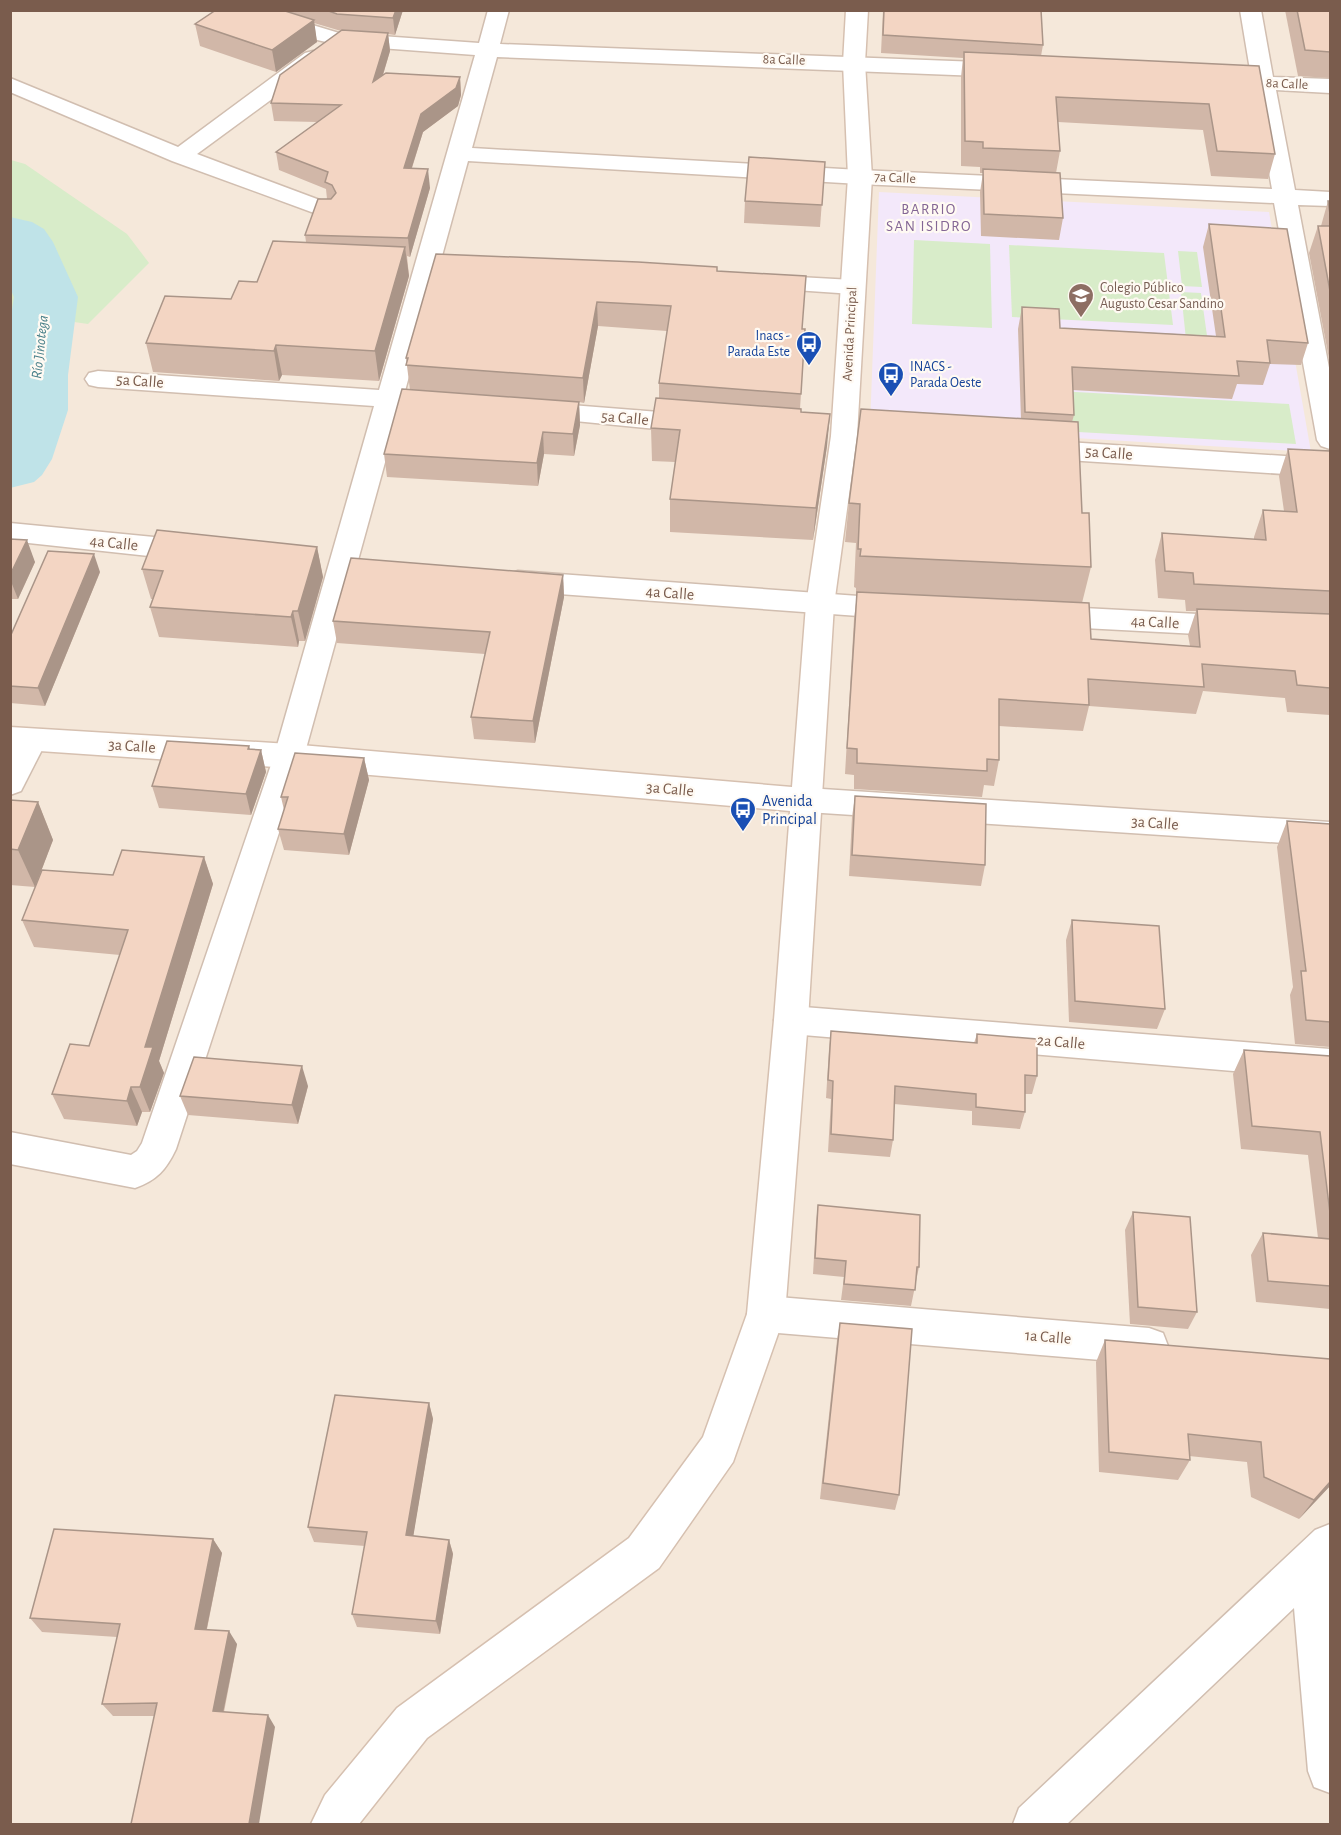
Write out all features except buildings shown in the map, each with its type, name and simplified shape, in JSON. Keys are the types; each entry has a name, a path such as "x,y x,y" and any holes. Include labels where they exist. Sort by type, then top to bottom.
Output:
{"street":[{"name":"8a Calle","path":"241,10 295,28 339,39 489,50 1022,71"},
{"path":"10,1148 135,1172 150,1162 158,1149 289,756 499,10"},
{"name":"Avenida Principal","path":"333,1824 412,1723 644,1553 719,1448 766,1314 791,1020 833,435 853,287 860,177 854,63 857,10"},
{"path":"1250,10 1285,198 1319,318 1330,440"},
{"path":"180,156 339,39"},
{"name":"8a Calle","path":"1197,80 1330,86"},
{"path":"10,84 180,156 325,210"},
{"name":"7a Calle","path":"460,154 860,177 1330,200"},
{"path":"734,281 853,287"},
{"name":"5a Calle","path":"98,379 439,402"},
{"name":"5a Calle","path":"509,408 718,425"},
{"path":"833,435 872,438"},
{"name":"5a Calle","path":"1015,447 1330,468"},
{"name":"4a Calle","path":"10,532 225,555"},
{"name":"4a Calle","path":"494,579 820,605 932,610"},
{"name":"4a Calle","path":"1014,615 1260,627"},
{"path":"10,783 21,739"},
{"name":"3a Calle","path":"21,739 289,756 807,800 1330,834"},
{"name":"2a Calle","path":"791,1020 1330,1064"},
{"name":"1a Calle","path":"766,1314 1178,1348"},
{"path":"1321,1555 1330,1771"},
{"path":"1035,1824 1321,1555"}],"shaded area":[{"path":"11,11 1330,11 1330,1824 11,1824"},
{"name":"Colegio Público Augusto Cesar Sandino","path":"879,192 1269,212 1311,452 870,426"}],"green space":[{"path":"11,160 25,164 127,234 149,263 88,324 11,313"},
{"path":"914,240 990,244 992,328 912,324"},
{"path":"1009,245 1164,253 1173,325 1012,317"},
{"path":"1178,251 1197,252 1202,287 1182,286"},
{"path":"1181,292 1201,293 1209,350 1187,349"},
{"path":"1022,389 1289,404 1296,444 1024,429"}],"waterway":[{"name":"Río Jinotega","path":"10,235 22,242 46,297 35,375 34,410 18,459 10,466"}],"place":[{"name":"Colegio Público Augusto Cesar Sandino","path":"1081,319"},
{"name":"Inacs - Parada Este","path":"809,367"},
{"name":"INACS - Parada Oeste","path":"891,398"},
{"name":"Avenida Principal","path":"743,833"}],"district":[{"name":"BARRIO SAN ISIDRO","path":"929,218"}]}
